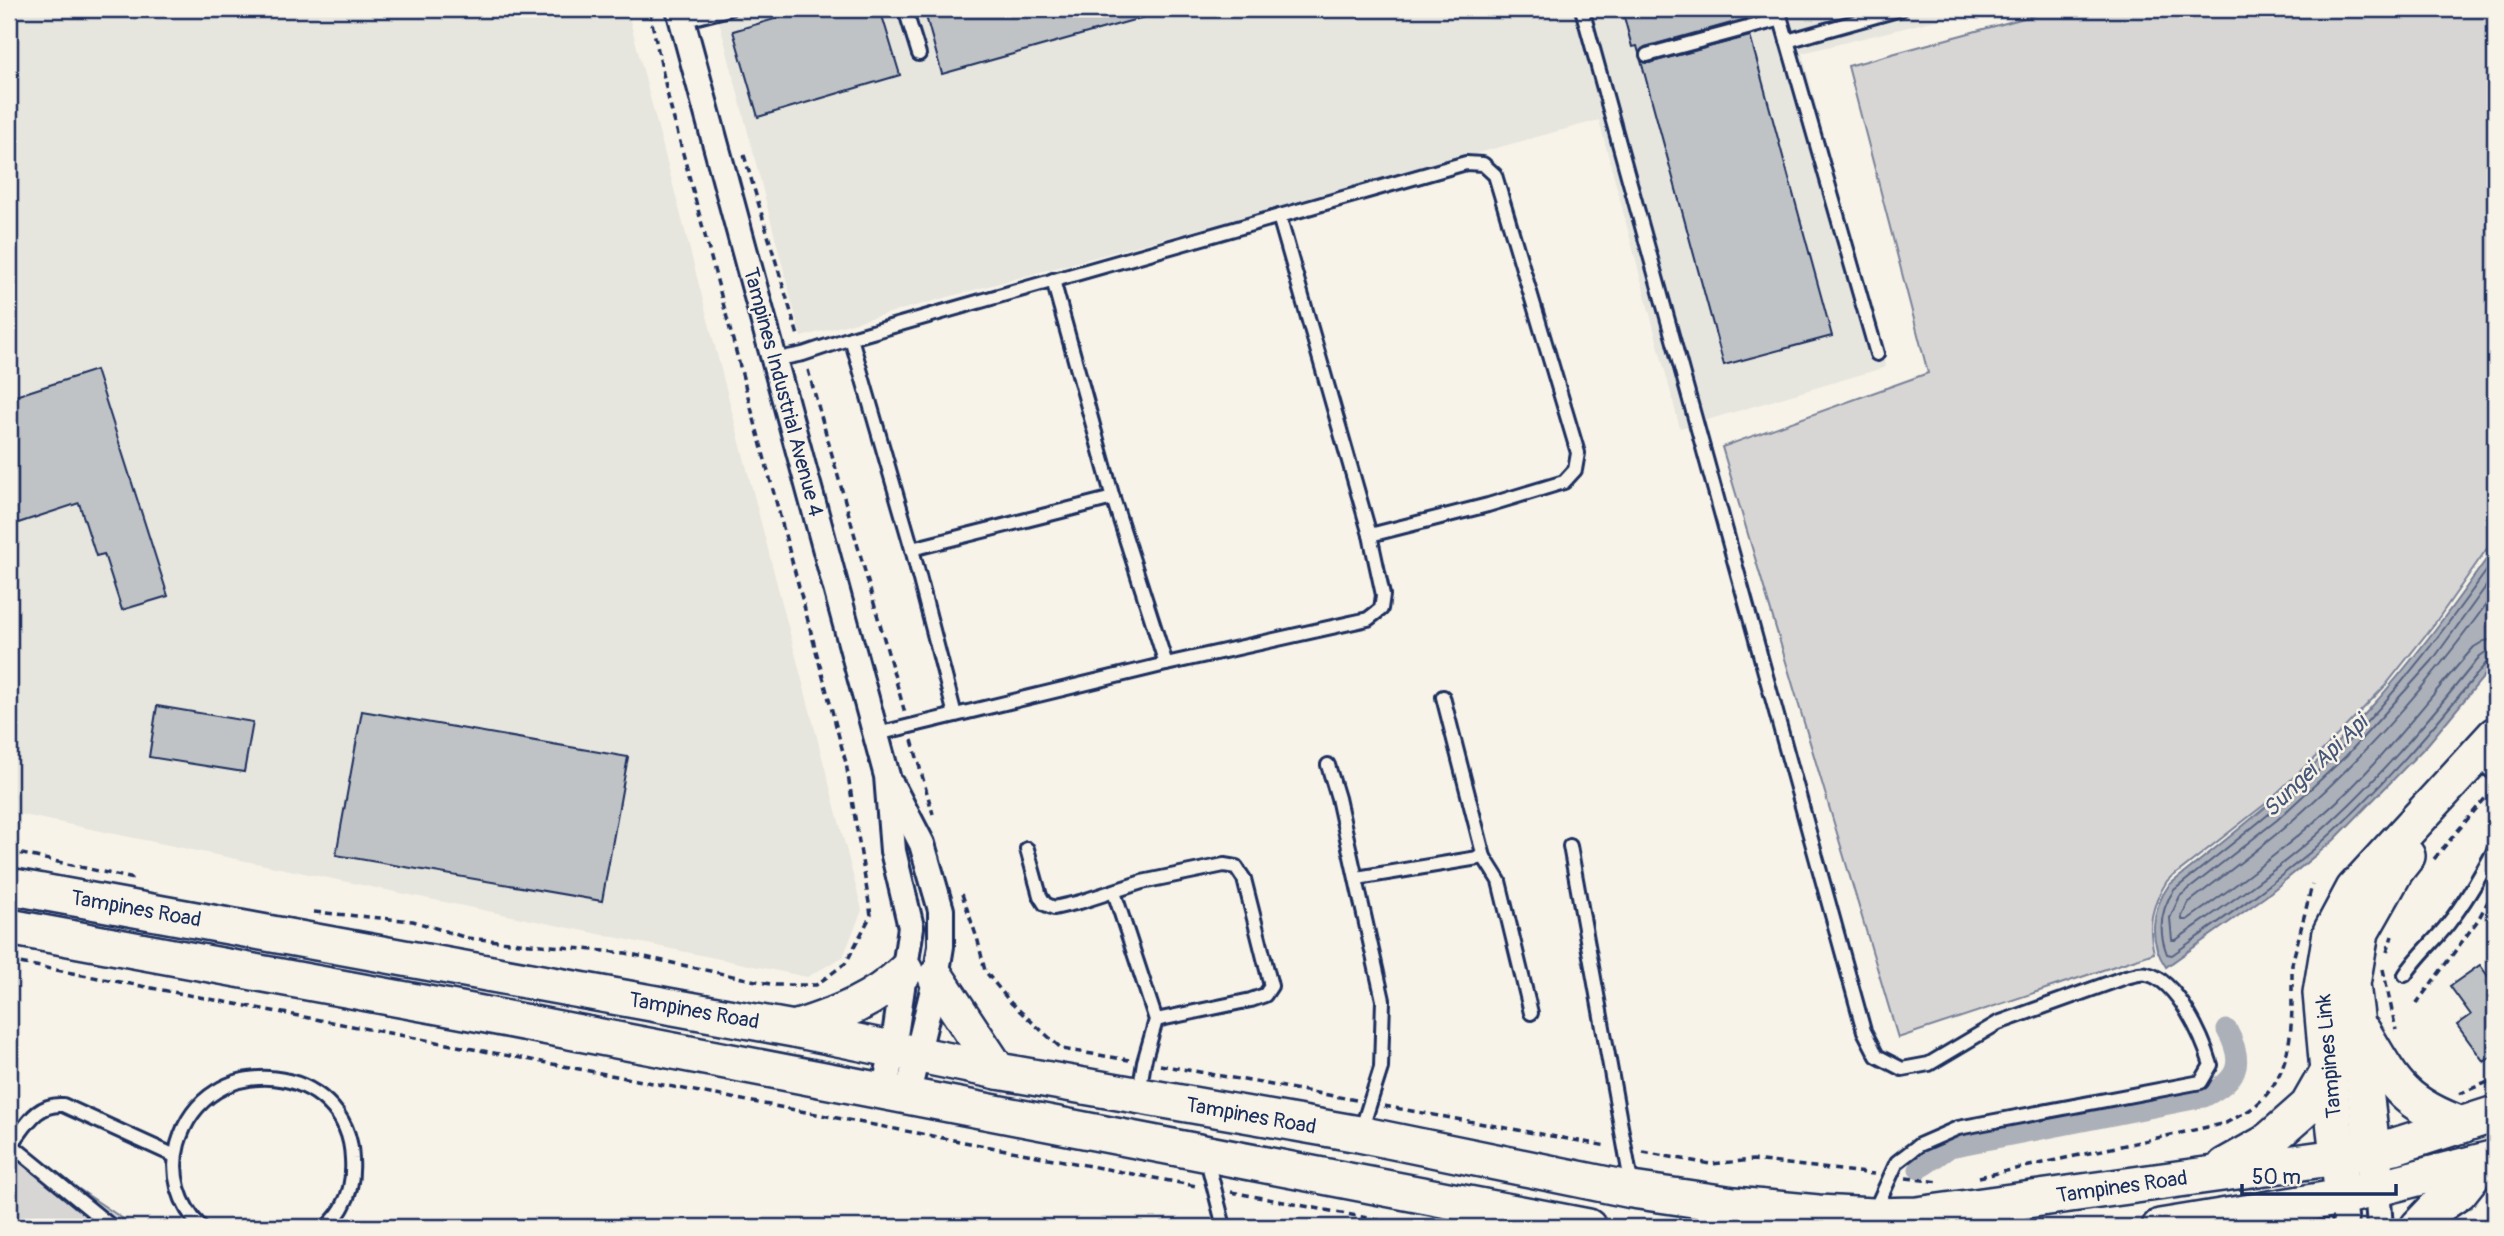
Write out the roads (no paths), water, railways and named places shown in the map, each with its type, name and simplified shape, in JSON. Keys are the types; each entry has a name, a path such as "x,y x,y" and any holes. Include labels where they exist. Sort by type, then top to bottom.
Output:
{"main road":[{"name":"Tampines Link","path":"2377,1189 2352,985 2361,932 2396,870 2439,815 2490,763"},
{"name":"Tampines Link","path":"2345,1212 2321,993 2331,932 2354,888 2490,763"},
{"name":"Tampines Road","path":"9,886 794,1029 1138,1097 1359,1134 1633,1191 1734,1205 1873,1216 1917,1215 2338,1157 2371,1150 2458,1111 2495,1114"},
{"name":"Tampines Road","path":"9,927 1205,1152 1588,1227"},
{"path":"794,1029 841,1013 891,985 921,974 998,1071"},
{"path":"2356,1019 2383,1067 2407,1096 2426,1111 2458,1111"},
{"path":"2211,1174 2266,1143 2308,1106 2328,1071"},
{"path":"2160,1227 2345,1212 2377,1189 2489,1160"},
{"path":"2418,1227 2438,1206 2459,1192 2489,1160"}],"street":[{"name":"Tampines Industrial Avenue 4","path":"681,15 887,776 893,851 921,974 895,1094"},
{"name":"Tampines Industrial Avenue 4","path":"887,776 922,844 941,910 941,946 921,974"},
{"path":"2377,1189 2380,1227"}],"lane":[{"path":"681,15 729,9"},
{"path":"905,9 919,54"},
{"path":"1582,9 1864,1031 1877,1056 1902,1069 1929,1064 1998,1023 2126,976 2147,973 2170,985 2205,1043 2211,1065 2201,1082 1958,1128 1919,1145 1897,1163 1873,1216"},
{"path":"1787,41 1901,9"},
{"path":"1647,55 1780,14 1877,354"},
{"path":"773,360 803,355 851,338 1466,163 1483,164 1495,175 1577,453 1575,470 1564,482 1488,505 1370,535"},
{"path":"877,734 1166,664 1368,619 1381,609 1383,595 1370,535 1279,216"},
{"path":"1053,280 1113,498 1166,664"},
{"path":"851,338 912,549 955,715"},
{"path":"912,549 1113,498"},
{"path":"1443,697 1484,857 1499,881 1531,1013"},
{"path":"1328,765 1357,878 1383,1000 1381,1068 1359,1134"},
{"path":"1570,846 1633,1191"},
{"path":"1027,849 1040,896 1045,904 1054,908 1142,882 1224,865 1236,867 1244,879 1271,986 1265,995 1251,1000 1156,1020"},
{"path":"2405,975 2413,962 2448,924 2495,849"},
{"path":"1357,878 1484,857"},
{"path":"1114,892 1156,1020 1143,1062 1138,1097"},
{"path":"201,1227 189,1215 177,1187 175,1156 183,1129 198,1106 220,1088 247,1079 274,1077 302,1085 325,1100 342,1122 352,1148 353,1176 343,1206 327,1227"},
{"path":"112,1227 10,1144 38,1111 50,1104 63,1105 175,1156"},
{"path":"1205,1152 1224,1227"}],"water":[{"path":"2495,547 2495,663 2428,744 2334,840 2266,896 2166,967 2156,947 2154,926 2158,905 2169,885 2295,782 2342,738 2416,654"}],"waterway":[{"name":"Sungei Api Api","path":"1919,1169 1950,1147 2204,1097 2231,1078 2235,1070 2236,1053 2227,1030"}]}
